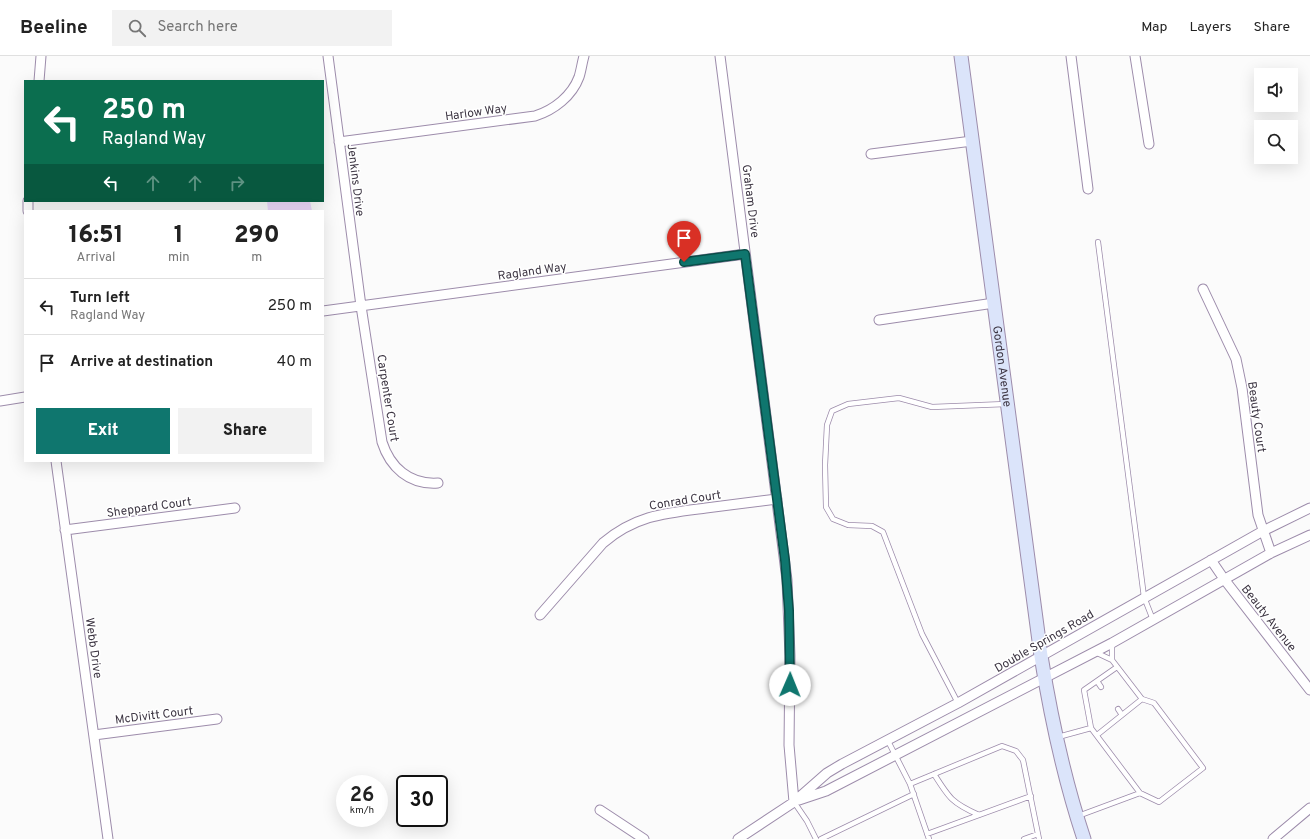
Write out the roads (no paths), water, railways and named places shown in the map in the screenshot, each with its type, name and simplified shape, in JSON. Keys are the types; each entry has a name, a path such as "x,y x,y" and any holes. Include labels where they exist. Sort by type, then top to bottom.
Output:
{"main road":[{"name":"Gordon Avenue","path":"960,56 1041,656 1068,785 1084,839"}],"street":[{"path":"39,80 41,56"},
{"name":"Jenkins Drive","path":"328,56 361,306"},
{"name":"Harlow Way","path":"339,142 535,116 545,113 561,102 575,86 584,56"},
{"name":"Graham Drive","path":"720,56 777,499 788,600 790,656 789,745 794,802"},
{"path":"1071,56 1088,189"},
{"path":"1136,56 1149,144"},
{"path":"871,154 972,142"},
{"name":"Ragland Way","path":"324,311 745,254"},
{"name":"Beauty Court","path":"1203,289 1236,359 1242,388 1258,515 1271,553"},
{"path":"879,320 994,303"},
{"name":"Carpenter Court","path":"361,306 385,453 397,469 404,475 421,482 430,484 438,483"},
{"path":"0,401 24,397"},
{"name":"Webb Drive","path":"56,462 108,839"},
{"name":"Conrad Court","path":"540,615 603,543 626,526 669,512 777,499"},
{"name":"Sheppard Court","path":"65,530 235,508"},
{"name":"Double Springs Road","path":"738,839 794,802 827,773 842,764 958,704 1210,560 1263,531 1310,508"},
{"name":"Double Springs Road","path":"794,802 826,791 1095,652 1271,553 1310,535"},
{"name":"Beauty Avenue","path":"1210,560 1310,690"},
{"name":"McDivitt Court","path":"94,735 217,719"},
{"path":"1273,839 1310,808"},
{"path":"600,810 644,839"}],"lane":[{"path":"1098,242 1144,597 1153,620"},
{"path":"958,704 922,634 883,532 872,526 848,525 833,519 826,507 825,466 827,425 832,411 848,404 899,398 932,407 1007,404"},
{"path":"1112,643 1112,660"},
{"path":"1095,652 1112,660 1142,699 1154,703 1203,768 1159,802 1140,793 1091,728 1084,690 1117,667"},
{"path":"1097,681 1101,687"},
{"path":"1097,735 1142,699"},
{"path":"1118,709 1122,715"},
{"path":"1057,738 1091,728"},
{"path":"888,741 910,784 928,837 978,815 1031,796"},
{"path":"910,784 1002,746 1016,751 1023,760 1039,836 1024,839"},
{"path":"934,774 949,797 962,808 978,815"},
{"path":"1077,816 1140,793"},
{"path":"821,839 914,794"},
{"path":"794,802 807,820 816,839"}]}
